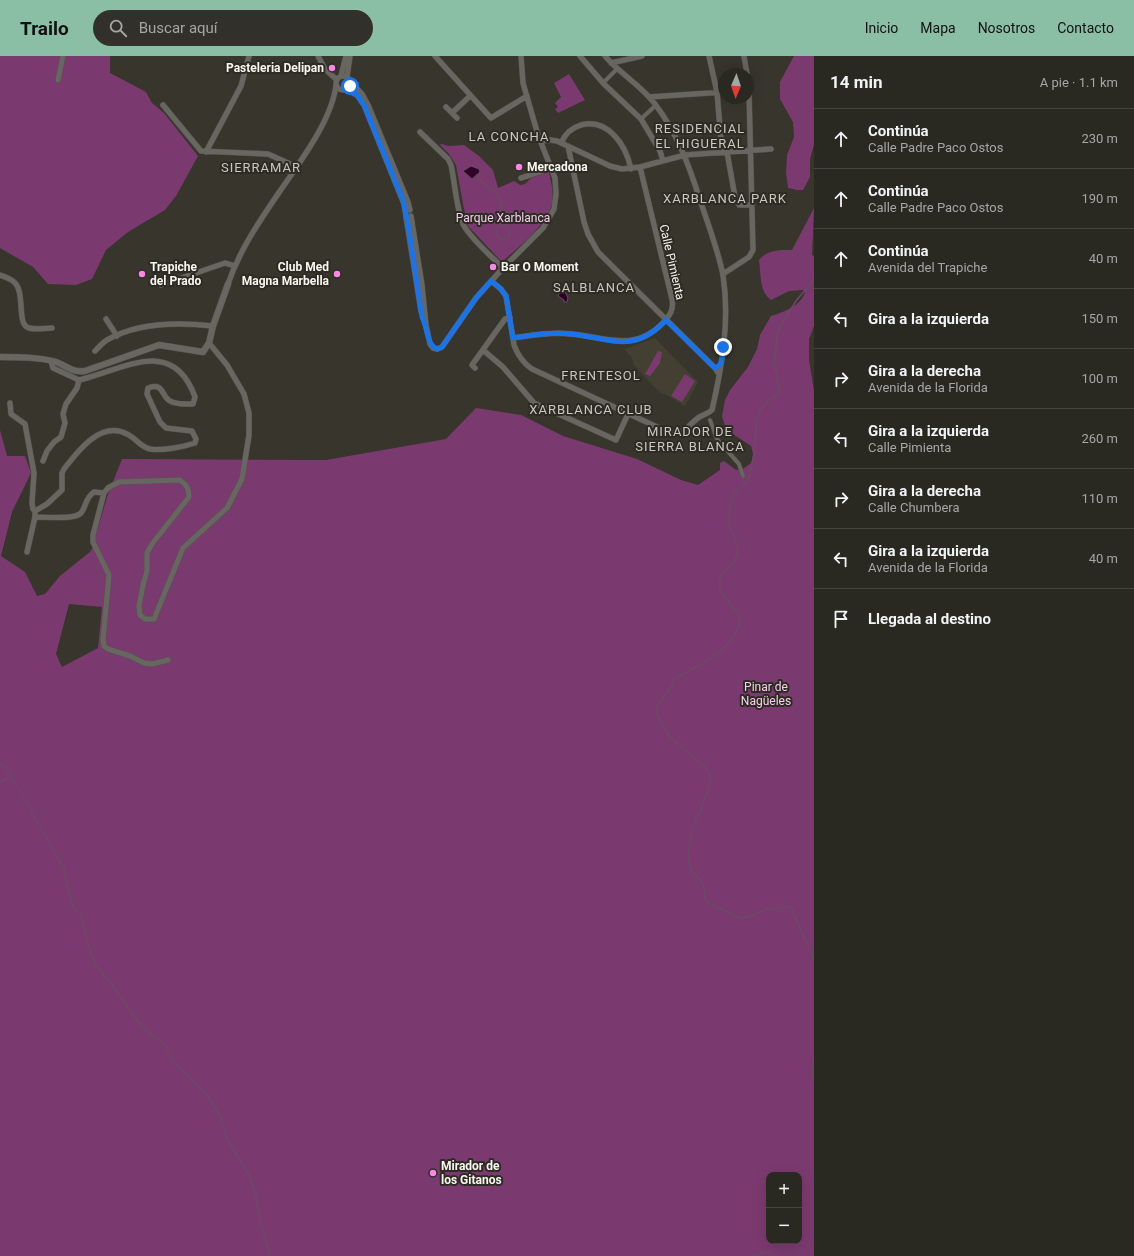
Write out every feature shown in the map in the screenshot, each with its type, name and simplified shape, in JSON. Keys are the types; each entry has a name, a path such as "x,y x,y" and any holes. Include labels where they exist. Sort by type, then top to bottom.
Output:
{"street":[{"path":"58,80 63,56"},
{"path":"206,152 241,86 249,56"},
{"path":"318,56 325,69 336,82 338,89 357,95 367,111 403,200 409,214 413,219 426,325 430,344 435,349 440,349 442,347 476,298 503,268 545,226 551,215 556,199 556,188 552,168 538,135 523,83 521,56"},
{"path":"334,97 350,86 346,78 346,56"},
{"path":"346,78 350,56"},
{"path":"435,56 486,114 492,118 527,96"},
{"path":"580,56 603,83 641,119 660,151 663,162"},
{"path":"491,281 504,292 516,352 526,365 668,432 679,433 689,427 698,418 712,410 722,363 725,318 725,296 722,274 715,245 685,155 671,128 649,97 637,84 611,63 605,56"},
{"path":"611,63 642,56"},
{"path":"709,56 717,92 725,152 735,197 739,205 752,205"},
{"path":"744,56 746,68"},
{"path":"603,83 618,69"},
{"path":"336,82 346,78"},
{"path":"346,78 362,94 370,109 409,204 409,214"},
{"path":"0,357 28,358 56,362 78,372 85,371 160,345 203,352 209,343 228,284 246,242 304,157 328,114 334,97 336,82"},
{"path":"649,97 717,92"},
{"path":"452,113 470,96"},
{"path":"722,274 749,257 753,250 749,104"},
{"path":"163,105 201,151 268,154 297,167"},
{"path":"641,119 656,105"},
{"path":"446,107 457,118"},
{"path":"561,143 565,134 577,126 592,124 600,125 607,129 616,138 627,156 631,168"},
{"path":"420,132 448,159 451,165 460,215 464,225 503,268"},
{"path":"541,142 550,140 561,143 610,166 622,169 663,162 685,155 750,152 771,149"},
{"path":"568,146 584,222 588,234 595,246 603,258 715,368 719,374"},
{"name":"Calle Pimienta","path":"640,167 672,299 673,308 666,320"},
{"path":"521,178 552,168"},
{"path":"161,285 225,264 235,266"},
{"path":"0,275 14,282 19,289 23,319 27,327 36,329 52,328"},
{"path":"476,368 472,365 505,319 510,317"},
{"path":"106,319 117,336"},
{"path":"513,338 542,333 572,334 627,342 639,340 658,328 666,320"},
{"path":"95,351 105,341 122,333 158,324 195,324 214,326"},
{"path":"168,660 152,664 144,663 104,646 103,633 109,574 93,542 93,535 104,493 108,488 119,482 180,480 186,484 189,491 189,498 152,544 147,553 147,570 139,606 140,615 145,619 154,619 183,548 227,508 242,479 249,435 249,413 244,394 227,365 209,343"},
{"path":"483,350 503,366 534,403 616,440 628,414"},
{"path":"35,514 62,490 62,473 64,469 82,448 94,437 106,431 123,431 133,436 138,443 150,449 195,444 196,439 192,431 166,428 160,422 147,394 148,388 157,386 171,402 176,404 193,404 195,397 184,374 173,366 163,362 148,361 120,366 79,380 52,368 51,362"},
{"path":"715,368 722,363"},
{"path":"43,461 47,451 54,442 61,437 65,423 63,414 66,404 77,388 79,380"},
{"path":"10,403 10,414 25,424 34,473 32,503 35,514 27,552"},
{"path":"710,420 717,439 739,464 743,476"},
{"path":"35,514 75,517 81,513 89,495 94,492 104,493"}],"shaded area":[{"path":"471,166 479,169 480,172 472,179 463,171"},
{"path":"562,291 565,292 568,298 567,302 564,302 564,300 558,296"},
{"path":"655,338 698,382 685,406 661,393 654,387 634,365 632,358 624,349"}],"green space":[{"path":"0,56 110,56 110,73 146,92 152,103 164,113 198,156 176,196 165,210 128,232 106,250 92,279 76,285 48,284 33,267 0,248"},
{"path":"794,56 814,56 814,144 810,159 810,177 803,190 788,188 786,173 787,155 794,137 793,122 780,99 780,82"},
{"path":"569,74 585,100 558,113 555,109 558,107 555,103 561,97 554,83"},
{"name":"Parque Xarblanca","path":"440,145 449,146 464,145 479,156 493,170 498,188 514,181 520,185 525,184 531,178 549,172 553,195 552,203 545,219 532,235 502,262 468,226 456,165 449,154"},
{"name":"Pinar de Nagüeles","path":"814,208 812,255 814,256 814,326 809,339 809,360 814,391 814,1256 0,1256 0,430 7,456 25,456 31,473 12,512 1,556 25,572 37,596 45,594 60,576 91,551 108,494 122,459 326,460 446,439 476,408 521,415 563,436 637,459 681,480 698,485 720,470 720,463 724,461 736,470 743,469 751,463 753,454 751,446 733,434 725,426 722,416 725,400 730,390 748,367 757,349 760,335 771,316 781,313 796,305 803,297 805,292 803,290 789,291 771,300 767,297 762,287 759,260 770,252 792,250","holes":["69,604 102,607 98,648 62,667 56,654"]},
{"path":"658,351 662,352 660,363 650,376 645,374"},
{"path":"685,374 695,381 682,402 671,396"}],"waterway":[{"path":"477,175 482,182 496,193 502,204 500,211 502,226 498,227 497,229 498,238 508,238 510,236 508,227 506,225 502,226"},
{"path":"814,279 796,301 778,330 774,363 779,393 762,407 756,419 755,452 748,481 733,494 729,522 738,551 733,563 723,573 719,583 720,590 738,614 740,621 738,628 730,642 722,650 702,664 675,678 671,687 657,706 659,719 671,738 708,770 710,785 693,825 688,855 691,871 703,883 706,902 742,919 767,909 791,907 814,960"},
{"path":"0,763 6,767 16,785"},
{"path":"0,783 10,776"},
{"path":"19,789 64,869 71,901 76,910 80,913 96,966 111,983 136,1019 151,1035 164,1043 174,1063 208,1096 220,1116 226,1137 250,1177 270,1256"},
{"path":"814,1061 812,1072 814,1079"},
{"path":"753,1256 767,1252 778,1256"}],"place":[{"name":"Pasteleria Delipan","path":"332,68"},
{"name":"Mercadona","path":"519,167"},
{"name":"Bar O Moment","path":"493,267"},
{"name":"Trapiche del Prado","path":"142,274"},
{"name":"Club Med Magna Marbella","path":"337,274"},
{"name":"Mirador de los Gitanos","path":"433,1173"}],"district":[{"name":"LA CONCHA","path":"509,136"},
{"name":"RESIDENCIAL EL HIGUERAL","path":"700,136"},
{"name":"SIERRAMAR","path":"261,167"},
{"name":"XARBLANCA PARK","path":"725,198"},
{"name":"SALBLANCA","path":"594,287"},
{"name":"FRENTESOL","path":"601,375"},
{"name":"XARBLANCA CLUB","path":"591,409"},
{"name":"MIRADOR DE SIERRA BLANCA","path":"690,438"}],"route":[{"path":"350,86 347,90 357,95 367,111 403,200 406,211 405,214 407,217 422,317 426,325 430,344 433,348 440,349 442,347 476,298 491,281 499,287 506,296 513,338 542,333 572,334 627,342 639,340 658,328 666,320 715,368 722,363 723,347"}]}
